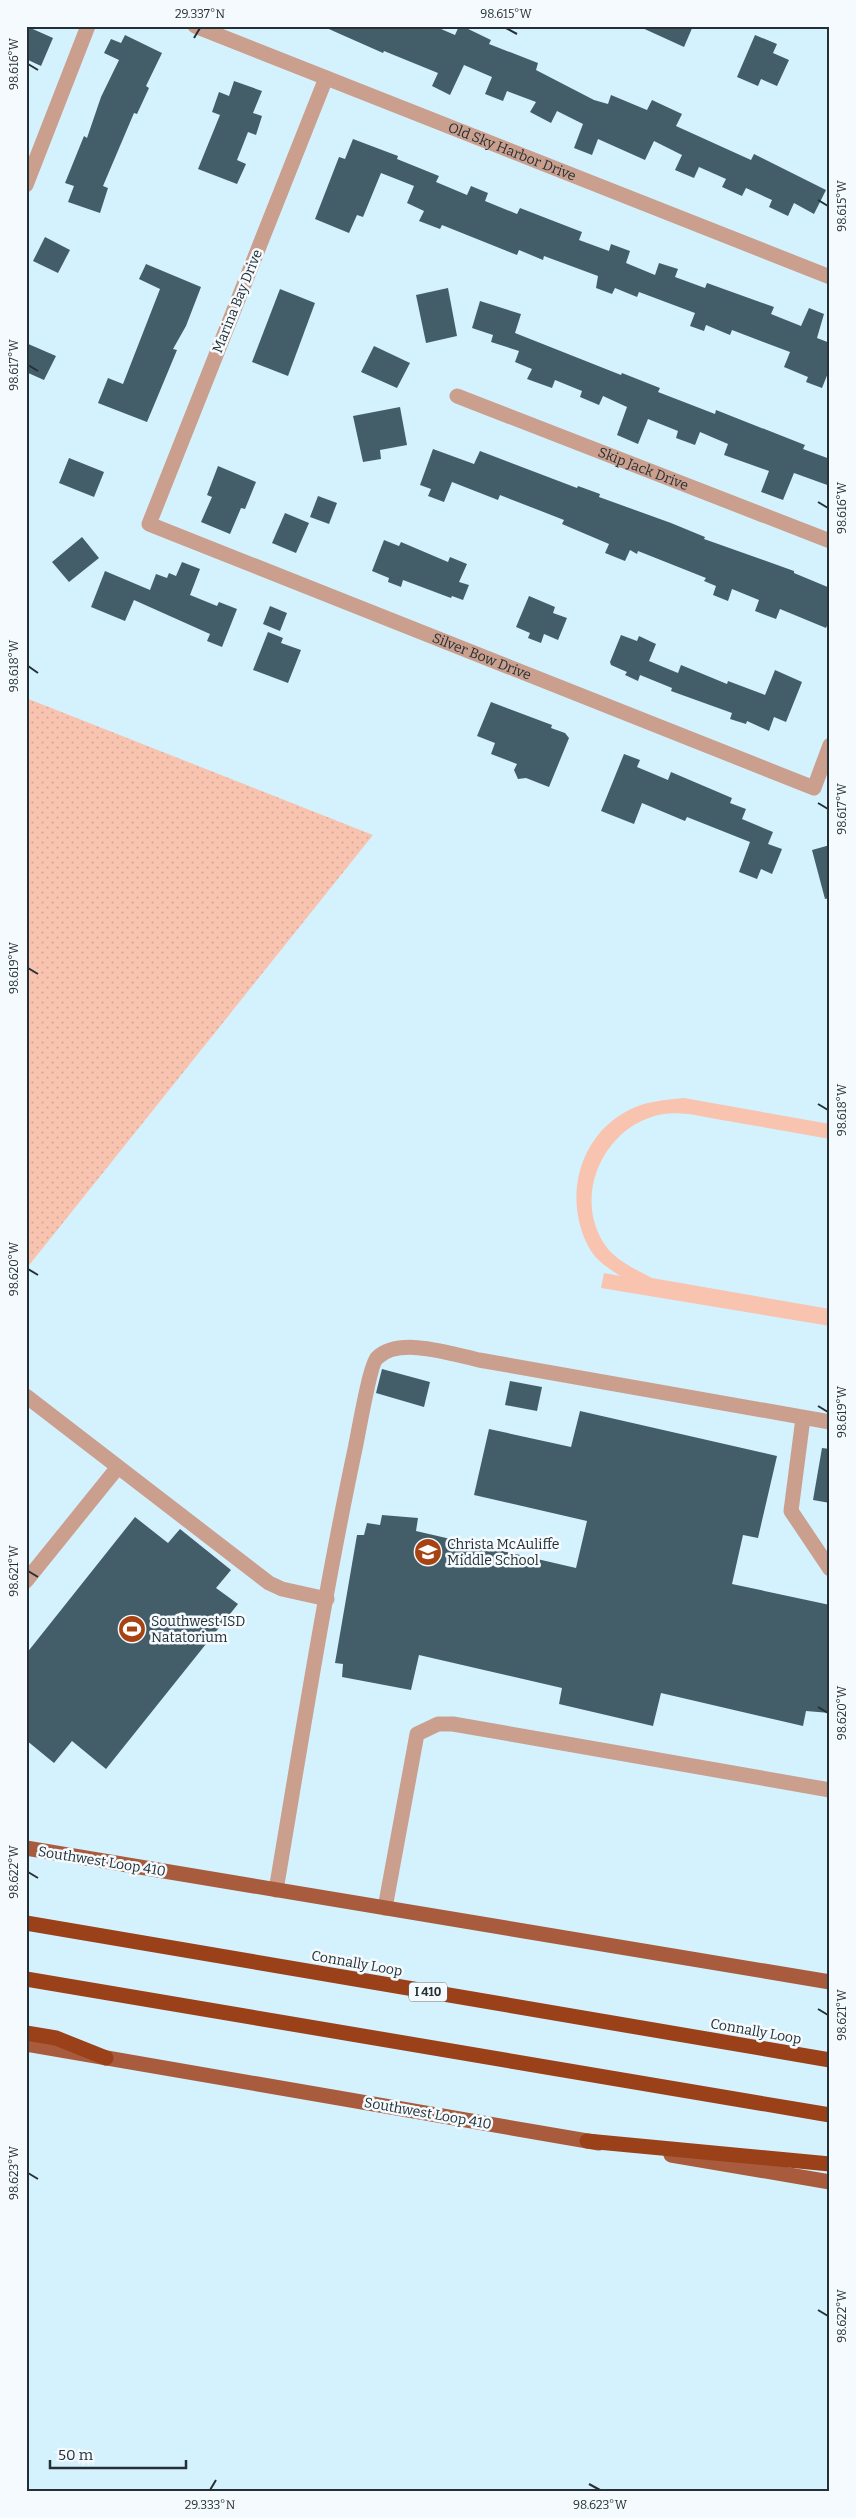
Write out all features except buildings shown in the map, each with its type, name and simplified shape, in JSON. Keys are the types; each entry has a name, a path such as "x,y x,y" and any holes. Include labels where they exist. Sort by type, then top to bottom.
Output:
{"highway":[{"name":"Connally Loop","path":"26,1923 830,2060"},
{"path":"26,1979 830,2115"},
{"path":"26,2033 56,2038 106,2058"},
{"path":"587,2141 830,2164"}],"main road":[{"name":"Southwest Loop 410","path":"26,1848 830,1982"},
{"name":"Southwest Loop 410","path":"26,2044 830,2182"}],"street":[{"path":"26,184 88,26"},
{"name":"Old Sky Harbor Drive","path":"195,26 830,277"},
{"name":"Marina Bay Drive","path":"148,524 326,78"},
{"name":"Skip Jack Drive","path":"457,396 830,541"},
{"name":"Silver Bow Drive","path":"148,524 814,788 830,745"},
{"path":"276,1890 346,1494 375,1359 400,1347 441,1351 479,1360 830,1422"},
{"path":"26,1396 269,1583 282,1590 327,1599"},
{"path":"803,1418 791,1511 830,1569"},
{"path":"26,1580 118,1467"},
{"path":"385,1908 417,1734 438,1724 462,1726 830,1790"}],"shaded area":[{"path":"26,698 373,835 26,1269"},
{"path":"684,1098 830,1124 830,1139 688,1114 664,1114 643,1120 624,1132 610,1147 599,1166 593,1187 592,1208 597,1229 608,1249 623,1262 652,1278 830,1309 830,1326 601,1288 604,1273 620,1276 597,1259 582,1232 577,1212 577,1192 580,1172 586,1153 597,1136 611,1122 629,1110 649,1103"}],"place":[{"name":"Christa McAuliffe Middle School","path":"428,1552"},
{"name":"Southwest ISD Natatorium","path":"132,1629"}]}
